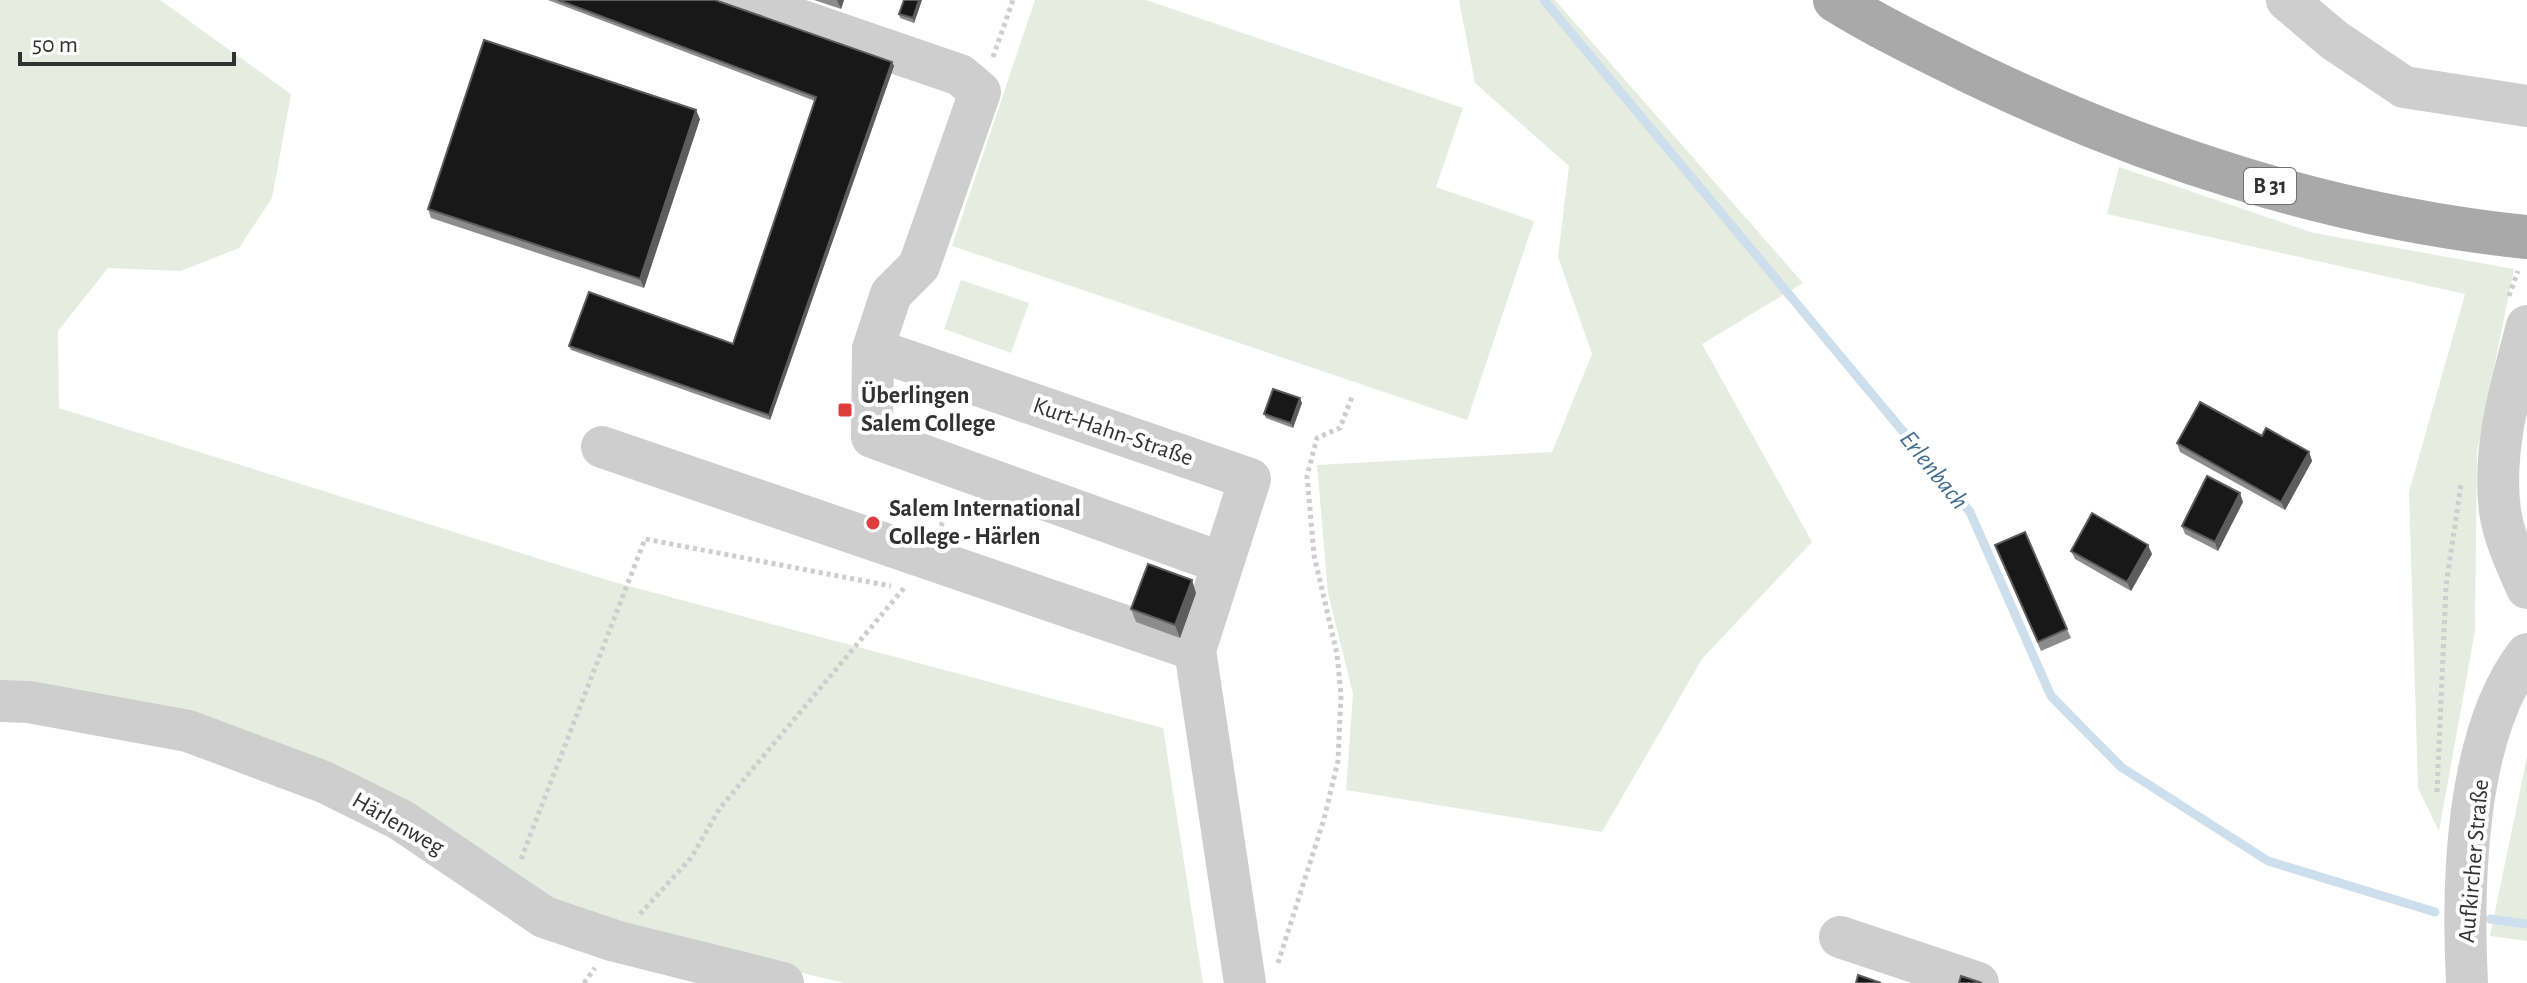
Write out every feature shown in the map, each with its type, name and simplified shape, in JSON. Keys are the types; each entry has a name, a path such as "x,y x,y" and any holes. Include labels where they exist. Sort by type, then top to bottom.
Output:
{"main road":[{"name":"B 31","path":"1835,0 1925,50 2023,97 2184,160 2351,207 2436,224 2527,237"}],"street":[{"path":"741,0 960,75 980,92 919,266 891,294 873,349 872,437 1222,563"},
{"path":"2287,0 2334,40 2404,87 2527,106"},
{"path":"2527,326 2508,399 2499,462 2500,512 2527,588"},
{"name":"Kurt-Hahn-Straße","path":"873,349 1250,479 1195,650 1260,977"},
{"path":"602,447 916,573 1195,650"},
{"name":"Aufkircher Straße","path":"2467,983 2467,876 2472,811 2490,726 2504,689 2527,654"},
{"name":"Härlenweg","path":"0,701 29,702 188,731 324,782 401,820 544,917 615,941 783,983"},
{"path":"1840,937 1978,983"}],"path":[{"path":"980,92 1013,0"},
{"path":"1260,977 1324,819 1338,761 1339,668 1314,555 1307,476 1317,438 1340,428 1353,394"},
{"path":"615,941 691,858 720,808 916,573 962,470"},
{"path":"2437,799 2446,586 2461,482"},
{"path":"508,894 645,539 916,573"}],"shaded area":[{"path":"0,0 160,0 291,94 272,198 239,248 181,271 108,268 58,331 59,408 610,581 1163,728 1203,983 844,983 583,920 496,860 0,684"},
{"path":"1035,0 1146,0 1463,108 1436,187 1534,221 1467,420 952,246"},
{"path":"1459,0 1555,0 1803,283 1702,344 1812,542 1702,659 1602,832 1346,790 1353,694 1328,593 1317,465 1552,452 1592,354 1558,257 1569,166 1475,83"},
{"path":"2119,167 2314,233 2514,269 2477,452 2475,631 2439,831 2418,788 2409,492 2465,294 2107,214"},
{"path":"961,280 1029,303 1011,353 944,329"},
{"path":"2527,757 2527,941 2490,936"}],"building":[{"path":"558,0 715,0 892,62 769,415 569,346 589,292 733,344 816,97"},
{"path":"904,0 919,0 913,18 899,14"},
{"path":"484,40 696,110 640,279 428,209"},
{"path":"1273,389 1300,398 1291,423 1264,414"},
{"path":"2200,402 2262,436 2266,428 2309,452 2281,502 2177,443"},
{"path":"2207,476 2240,493 2215,542 2182,526"},
{"path":"2092,513 2148,545 2127,582 2071,551"},
{"path":"2025,532 2067,629 2038,642 1995,545"},
{"path":"1148,564 1192,580 1175,625 1131,609"},
{"path":"1858,975 1881,983 1856,983"},
{"path":"1961,976 1982,983 1959,983"}],"waterway":[{"name":"Erlenbach","path":"1544,0 1970,512 2051,696 2121,767 2268,861 2435,912"},
{"name":"Erlenbach","path":"2490,919 2527,924"}],"place":[{"name":"Überlingen Salem College","path":"845,410"},
{"name":"Salem International College - Härlen","path":"873,523"}]}
